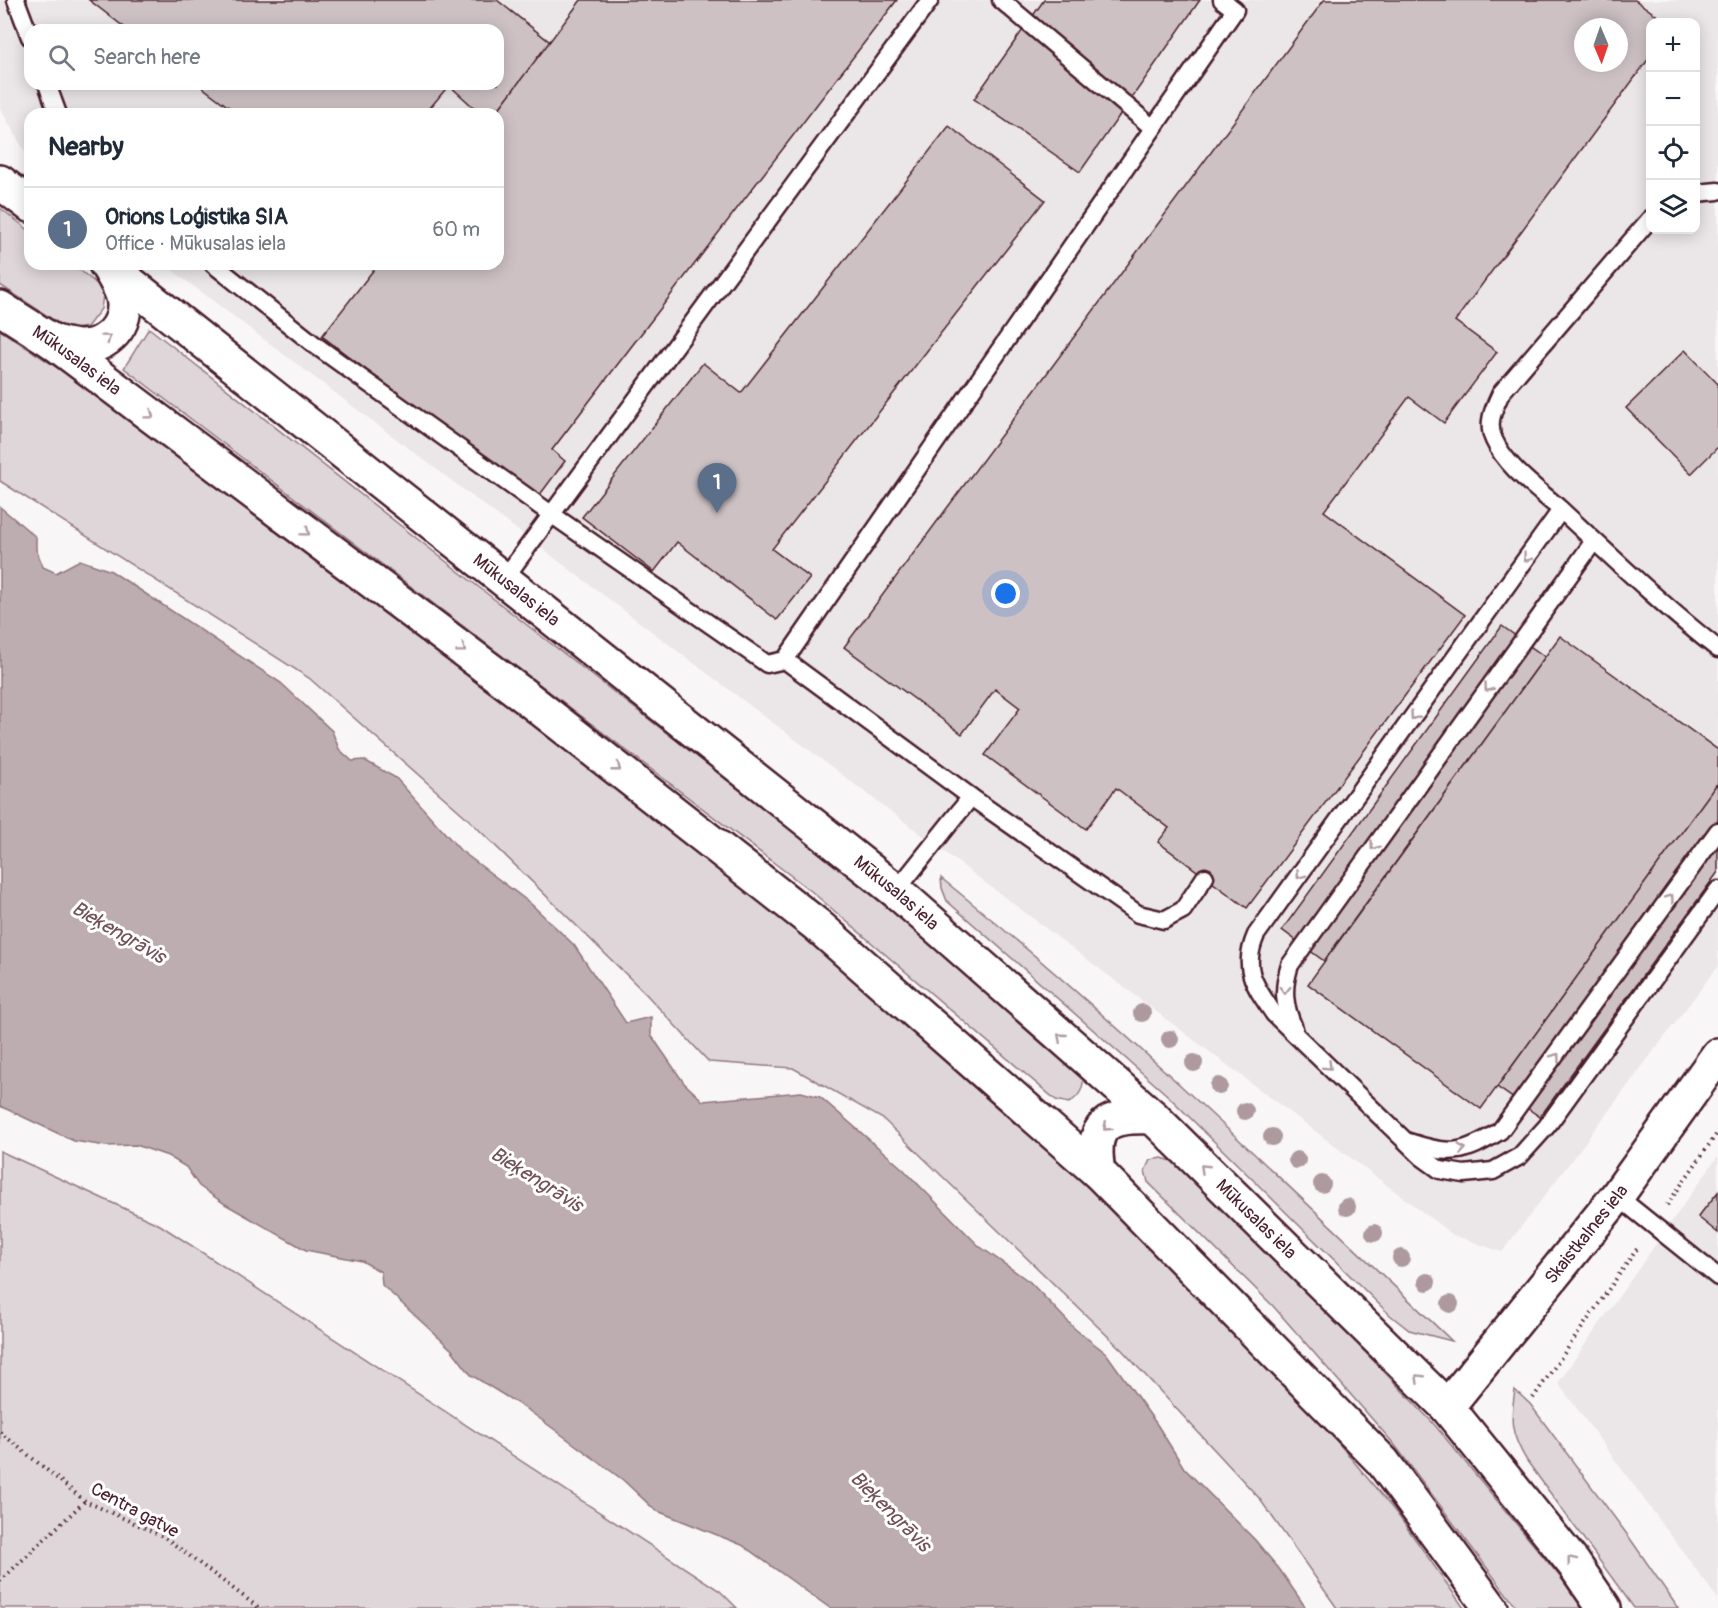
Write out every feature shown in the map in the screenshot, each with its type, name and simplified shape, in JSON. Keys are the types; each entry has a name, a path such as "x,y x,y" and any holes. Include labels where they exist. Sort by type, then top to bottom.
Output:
{"main road":[{"path":"0,182 24,200"},
{"path":"52,341 81,347 94,346 105,341 115,332 122,321 125,310 119,286 110,270"},
{"name":"Mūkusalas iela","path":"113,270 896,891 1153,1118 1447,1407 1574,1564 1604,1608"},
{"name":"Mūkusalas iela","path":"0,308 52,341 522,694 817,924 1098,1172 1383,1462 1491,1608"},
{"name":"Skaistkalnes iela","path":"1447,1407 1617,1196 1718,1055"},
{"path":"1098,1172 1096,1140 1100,1131 1107,1124 1118,1118 1130,1116 1153,1118"}],"lane":[{"path":"16,0 25,24"},
{"path":"504,579 930,0"},
{"path":"1001,0 1153,128"},
{"path":"221,270 315,345 551,514 767,664 785,660 1234,10 1222,0"},
{"path":"49,90 56,108"},
{"path":"1700,193 1718,191"},
{"path":"1646,224 1501,393 1491,413 1490,425 1494,440 1512,466 1718,649"},
{"path":"1562,510 1256,935 1250,948 1248,964 1258,990 1274,1014 1422,1157 1440,1170 1464,1174 1492,1171 1520,1156 1547,1126 1718,890"},
{"path":"1298,1037 1286,1011 1284,994 1285,979 1290,965 1594,541"},
{"path":"785,660 971,797 1138,914 1164,920 1183,910 1205,877"},
{"path":"896,891 971,797"},
{"path":"1405,1141 1446,1152 1473,1147 1500,1131 1718,831"},
{"path":"1617,1196 1718,1277"}],"path":[{"path":"1533,1398 1718,1132"},
{"name":"Centra gatve","path":"0,1432 85,1501 163,1536 260,1608"},
{"path":"0,1581 85,1501"}],"shaded area":[{"path":"0,0 1718,0 1718,966 1502,1252 1453,1235 172,270 504,270 504,108 24,108 24,150 0,108"},
{"path":"0,208 24,226 24,270 80,270 97,284 103,295 101,309 87,327 69,330 0,285"},
{"path":"149,328 835,863 1083,1074 1079,1094 1069,1103 1056,1100 811,891 124,368"},
{"path":"0,330 73,378 350,583 837,961 1176,1265 1307,1405 1398,1515 1464,1608 1337,1608 1259,1498 1122,1350 883,1119 793,1068 709,1062 645,993 466,817 309,678 0,481"},
{"path":"941,878 1008,933 1137,1046 1452,1341 1409,1330 1390,1315 1166,1094 947,901"},
{"path":"0,1151 160,1225 720,1591 737,1608 0,1608"},
{"path":"1718,1156 1718,1599 1558,1383"},
{"path":"1162,1158 1178,1163 1305,1289 1433,1423 1561,1578 1582,1608 1517,1608 1394,1444 1273,1306 1148,1182 1145,1171 1150,1160"},
{"path":"1515,1390 1530,1404 1629,1537 1678,1608 1634,1608 1521,1451 1514,1434 1512,1419"}],"water":[{"name":"Bieķengrāvis","path":"0,507 36,537 36,549 43,567 56,573 80,560 111,571 281,683 332,731 339,749 352,761 364,760 396,778 460,850 530,903 574,945 626,1023 651,1017 651,1035 684,1083 703,1101 801,1092 820,1097 903,1169 979,1246 1030,1282 1075,1329 1106,1353 1158,1426 1184,1468 1255,1540 1280,1570 1306,1608 830,1608 742,1545 655,1510 623,1480 528,1410 471,1375 452,1350 382,1285 381,1272 362,1261 306,1250 225,1204 199,1186 186,1167 168,1156 136,1145 106,1146 74,1141 0,1106"}],"building":[{"path":"89,0 497,0 550,42 500,108 474,108 455,90 504,90 504,24 120,24"},
{"path":"581,0 897,0 552,450 565,461 536,500 322,336 373,270 504,270 504,108 500,108"},
{"path":"1044,0 1200,0 1080,172 974,99"},
{"path":"1324,0 1635,0 1660,18 1646,18 1646,62 1455,321 1497,352 1444,423 1409,397 1324,511 1465,615 1247,908 1158,842 1169,828 1116,788 1086,829 985,755 1020,708 995,689 962,734 844,647"},
{"path":"206,90 445,90 430,108 230,108"},
{"path":"949,126 1045,200 772,549 810,578 777,620 677,542 654,572 582,517 703,363 741,393"},
{"path":"1685,350 1718,384 1718,447 1691,474 1626,408"},
{"path":"1502,626 1545,657 1324,961 1282,930"},
{"path":"1560,636 1718,750 1718,783 1481,1109 1308,984"},
{"path":"1716,785 1718,786 1718,872 1540,1117 1497,1087"},
{"path":"1718,1192 1718,1233 1698,1217"}],"place":[{"name":"Orions Loģistika SIA","path":"717,513"}]}
